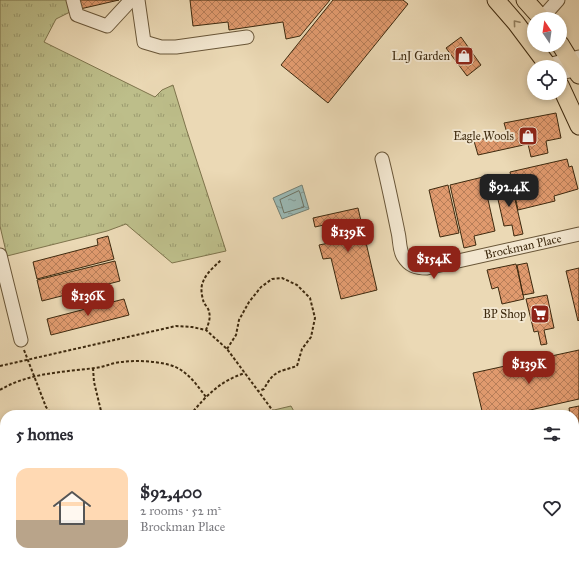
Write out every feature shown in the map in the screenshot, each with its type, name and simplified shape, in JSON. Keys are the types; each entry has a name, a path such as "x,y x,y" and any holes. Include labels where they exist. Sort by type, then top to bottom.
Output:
{"main road":[{"path":"496,0 516,23 559,60"},
{"path":"525,0 536,12"},
{"path":"567,100 579,126"}],"street":[{"path":"73,0 77,15 107,26 130,0"},
{"path":"138,0 144,42 161,47 176,47 247,37"},
{"path":"548,12 558,0"},
{"name":"Brockman Place","path":"382,159 400,238 400,249 403,256 410,264 418,268 427,268 579,234"},
{"path":"0,255 21,340"}],"path":[{"path":"206,330 209,321 209,311 203,297 203,281 208,273 221,260"},
{"path":"228,349 236,335 240,320 249,302 261,287 272,279 282,278 297,285 310,298 315,318 311,337 302,349 297,366 280,370 270,378 264,389 259,391"},
{"path":"0,366 176,326 192,327 206,330 228,349 272,410"},
{"path":"26,360 48,410"},
{"path":"0,390 13,384 46,374 93,368 122,362 144,361 171,365 185,372 196,383 206,397"},
{"path":"93,368 94,382 101,410"},
{"path":"194,410 222,383 235,376 245,373"}],"green space":[{"path":"0,0 67,0 70,12 56,19 44,42 155,97 162,90 173,85 226,251 172,263 126,224 107,231 7,256 0,226"},
{"path":"291,406 293,410 274,410"}],"water":[{"path":"302,185 309,209 282,219 273,198"}],"building":[{"path":"78,0 119,0 80,9"},
{"path":"190,0 330,0 300,36 286,39 283,22 229,30 228,22 193,26"},
{"path":"333,0 403,0 408,4 328,103 281,65"},
{"name":"LnJ Garden","path":"461,37 481,65 467,76 446,48"},
{"name":"Eagle Wools","path":"556,113 561,138 546,141 548,153 531,157 528,144 478,155 474,141 507,133 504,123"},
{"path":"567,159 569,167 572,166 578,189 554,196 555,201 518,210 510,172"},
{"path":"483,177 495,231 474,236 476,245 464,248 450,185"},
{"path":"511,182 523,234 514,236 512,225 504,226 495,186"},
{"path":"448,185 459,233 440,237 429,190"},
{"path":"358,208 377,290 341,299 331,258 323,259 319,245 329,243 324,225 315,227 313,218"},
{"path":"108,236 114,259 37,279 33,262 98,245 97,239"},
{"path":"115,261 120,281 42,301 37,280"},
{"path":"527,263 534,293 523,295 517,265"},
{"path":"516,264 524,299 502,304 498,287 492,289 487,270"},
{"path":"579,268 579,320 578,321 566,271"},
{"name":"BP Shop","path":"547,295 554,328 544,330 547,344 541,345 538,331 534,332 526,299"},
{"path":"124,299 129,315 51,335 47,319"},
{"path":"579,350 579,399 530,410 482,410 473,373"},
{"path":"579,406 579,410 569,410 569,408"}],"place":[{"name":"LnJ Garden","path":"464,56"},
{"name":"Eagle Wools","path":"528,136"},
{"name":"BP Shop","path":"540,314"}]}
